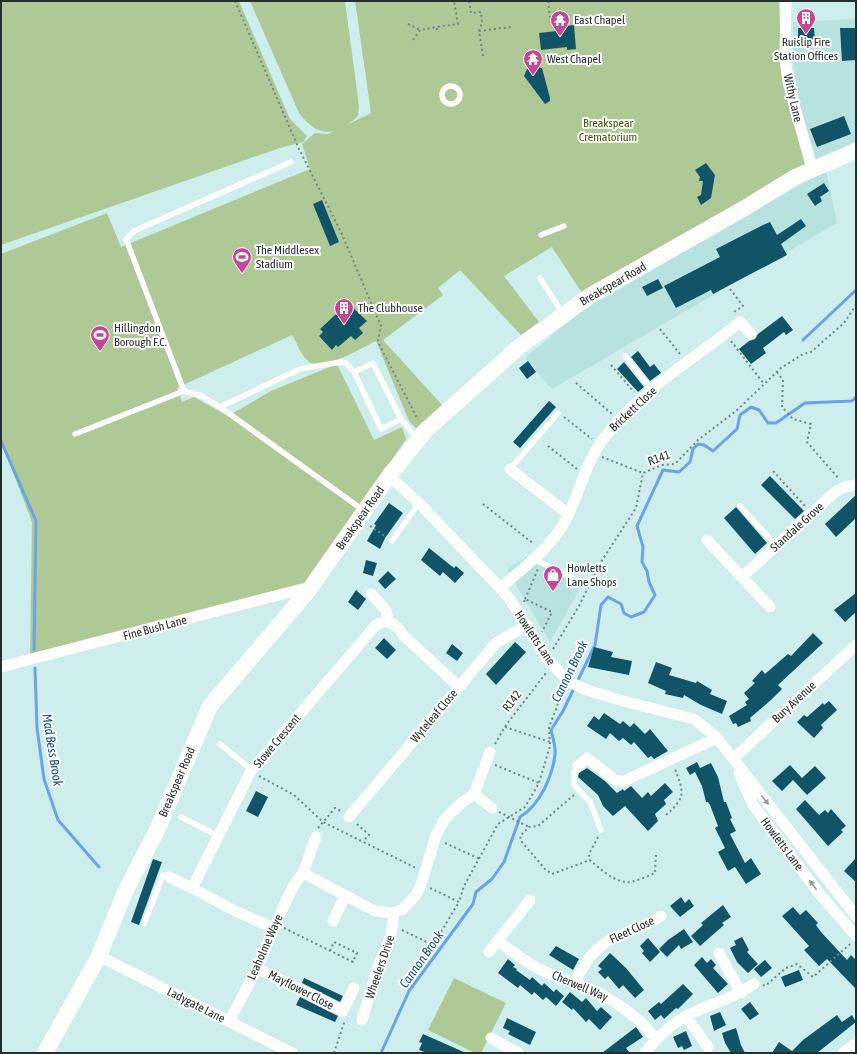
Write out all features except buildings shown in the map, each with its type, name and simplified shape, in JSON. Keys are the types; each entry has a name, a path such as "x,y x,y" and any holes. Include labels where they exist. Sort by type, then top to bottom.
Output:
{"street":[{"name":"Withy Lane","path":"786,1 785,58 788,82 812,169"},
{"name":"Breakspear Road","path":"45,1053 99,956 125,892 158,828 210,706 309,590 389,476 422,435 519,347 590,294 627,276 812,169 856,151"},
{"name":"Brickett Close","path":"500,588 537,561 541,550 561,529 597,449 619,420 652,390 740,322 750,334"},
{"path":"510,468 568,514"},
{"name":"Howletts Lane","path":"389,476 420,503 500,588 550,662 566,680 581,688 694,719 717,738 856,916"},
{"name":"Standale Grove","path":"742,577 835,492 844,487 856,485"},
{"path":"707,540 770,607"},
{"name":"Fine Bush Lane","path":"1,667 302,589 309,590"},
{"path":"371,594 386,610 388,621 396,625 404,635 459,687"},
{"name":"Stowe Crescent","path":"192,888 252,770 376,625 388,621"},
{"name":"Wyteleaf Close","path":"348,817 496,643 526,626"},
{"name":"Bury Avenue","path":"733,759 856,645"},
{"path":"578,766 587,758 615,780 622,782 717,738"},
{"path":"303,873 374,911 393,914 403,909 416,895 435,838 445,819 458,806 474,794 489,757"},
{"name":"Howletts Lane","path":"733,759 753,805 828,903 853,940"},
{"path":"474,794 492,808"},
{"name":"Leaholme Waye","path":"229,1022 257,968 291,891 303,873 316,836"},
{"path":"170,877 237,912 275,926"},
{"path":"828,903 838,894"},
{"path":"333,921 345,896"},
{"path":"489,952 530,900"},
{"name":"Wheelers Drive","path":"362,1020 378,969 394,926 393,914"},
{"name":"Fleet Close","path":"574,983 592,955 603,945 616,937 652,923 661,916"},
{"name":"Cherwell Way","path":"498,941 527,962 601,994 622,1006 635,1015 656,1039"},
{"path":"719,953 741,993"},
{"name":"Ladygate Lane","path":"99,956 292,1053"},
{"name":"Mayflower Close","path":"257,968 343,1011 354,988"},
{"path":"645,1053 656,1039 686,1016 741,993 754,984"},
{"path":"686,1016 708,1047"},
{"path":"491,1038 518,1053"},
{"path":"844,1053 856,1043"}],"lane":[{"path":"184,391 126,239 133,232 143,227 292,162"},
{"path":"541,235 564,226"},
{"path":"540,278 563,315"},
{"path":"625,356 652,390"},
{"path":"220,407 300,370 340,362 346,363 354,372 381,429 401,419"},
{"path":"354,372 373,363 401,419 422,435"},
{"path":"75,434 184,391 202,396 220,407 362,515"},
{"path":"510,468 558,413"},
{"path":"392,541 420,503"},
{"path":"740,506 776,545"},
{"path":"537,561 573,578"},
{"path":"220,744 252,770"},
{"path":"578,766 574,773 574,785 590,802 601,830"},
{"path":"180,817 218,836"},
{"path":"144,924 163,875 170,877"}],"path":[{"path":"235,1 299,149 341,232 381,326 378,340 379,344 418,421 422,435"},
{"path":"408,24 420,30 437,29 458,24 454,1"},
{"path":"469,1 471,13 480,12 482,23 479,31 483,56"},
{"path":"548,1 551,25"},
{"path":"479,31 512,27"},
{"path":"413,40 420,30"},
{"path":"730,289 744,306 733,313"},
{"name":"R141","path":"550,662 580,606 599,565 636,508 643,473 662,465 675,464 698,440 736,411 777,372 803,354 811,352 844,323 856,305"},
{"path":"660,329 687,363"},
{"path":"726,334 764,384"},
{"path":"612,365 640,400"},
{"path":"777,372 783,380 782,407 793,419 811,424 807,442 842,481 844,487"},
{"path":"576,383 619,420"},
{"path":"558,413 597,449 643,473"},
{"path":"548,446 584,475"},
{"path":"773,472 812,513"},
{"path":"483,504 541,550"},
{"path":"362,515 392,541"},
{"path":"518,613 525,599 537,561"},
{"path":"525,599 552,612 537,642"},
{"name":"R142","path":"489,757 505,727 550,662"},
{"path":"394,926 433,945 459,902 464,886 498,824 525,807 539,783 546,765 550,742 549,727 566,680"},
{"path":"505,727 550,742"},
{"path":"489,757 539,783"},
{"path":"666,815 680,803 682,789 672,760"},
{"path":"252,770 264,779 294,795 323,822 424,872"},
{"path":"492,808 529,827 538,826 566,804 578,790"},
{"path":"323,822 335,808 369,835 363,842"},
{"path":"529,827 520,836 521,842 545,870 552,874 590,860"},
{"path":"601,830 589,854 590,860 612,877 623,882 631,882 655,873 656,855"},
{"path":"435,838 480,859"},
{"path":"421,883 459,902"},
{"path":"275,926 330,950 353,962 357,954 334,942 330,950"},
{"path":"754,984 765,986 786,968 797,964 813,977 853,940"},
{"path":"334,1053 345,1018 362,1020"}],"shaded area":[{"path":"856,19 856,141 816,159 795,90 793,22"},
{"path":"826,170 837,223 552,389 525,358 580,312"},
{"path":"526,557 583,583 550,642 507,570"}],"green space":[{"path":"1,1 239,1 290,119 307,136 303,142 280,148 1,245"},
{"path":"250,1 345,1 359,106 358,116 342,128 327,132 313,127 306,121 299,113"},
{"name":"Breakspear Crematorium","path":"355,1 779,1 782,72 808,168 618,275 582,293 552,247 504,276 539,322 521,335 460,270 438,288 443,295 383,340 443,406 416,428 409,421 376,341 351,354 331,362 321,364 313,363 307,360 300,351 292,335 177,388 182,402 194,397 226,415 230,415 271,391 337,364 374,440 402,427 406,439 310,582 30,655 32,522 1,441 1,254 107,213 121,247 310,169 302,144 315,133 328,134 371,113"},
{"path":"454,978 506,1003 481,1053 475,1053 428,1030"}],"waterway":[{"path":"803,340 856,290"},
{"name":"Cannon Brook","path":"381,1053 409,991 473,904 476,892 492,879 504,862 520,817 527,812 544,790 551,772 555,755 555,746 551,730 563,711 595,645 601,605 608,597 621,604 624,613 631,617 644,612 655,595 649,582 647,571 642,562 643,547 637,526 663,470 679,472 690,462 693,449 698,444 704,445 713,451 737,429 740,415 751,407 759,410 768,423 776,423 805,403 852,401 856,397"},
{"name":"Mad Bess Brook","path":"1,441 36,521 34,650"},
{"name":"Mad Bess Brook","path":"35,668 37,728 44,779 58,820 99,867"}],"place":[{"name":"Ruislip Fire Station Offices","path":"806,35"},
{"name":"East Chapel","path":"560,37"},
{"name":"West Chapel","path":"533,76"},
{"name":"The Middlesex Stadium","path":"242,274"},
{"name":"The Clubhouse","path":"344,325"},
{"name":"Hillingdon Borough F.C.","path":"100,352"},
{"name":"Howletts Lane Shops","path":"553,592"}]}
